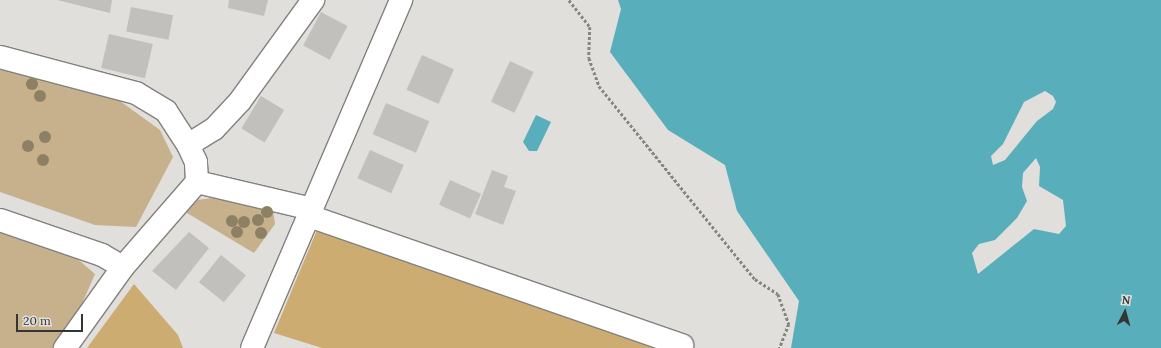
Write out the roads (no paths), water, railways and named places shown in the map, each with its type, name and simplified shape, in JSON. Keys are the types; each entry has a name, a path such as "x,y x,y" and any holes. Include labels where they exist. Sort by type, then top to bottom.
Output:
{"street":[{"path":"188,145 214,129 240,101 314,0"},
{"path":"252,348 401,0"},
{"path":"0,57 136,93 166,111 188,145 196,162 197,182 123,266 65,348"},
{"path":"197,182 311,212 682,345"},
{"path":"0,220 102,255 123,266"}],"water":[{"path":"618,0 1161,0 1161,348 791,348 799,301 737,211 725,165 668,130 610,52 621,9","holes":["1045,91 1053,96 1056,102 1053,109 1037,121 1005,160 993,165 991,156 1003,144 1024,102","1036,158 1040,167 1039,186 1063,200 1066,226 1059,234 1034,229 978,274 972,253 979,244 995,240 1017,218 1027,201 1022,187 1023,173"]},
{"path":"536,115 551,122 537,151 529,151 523,142"}]}
